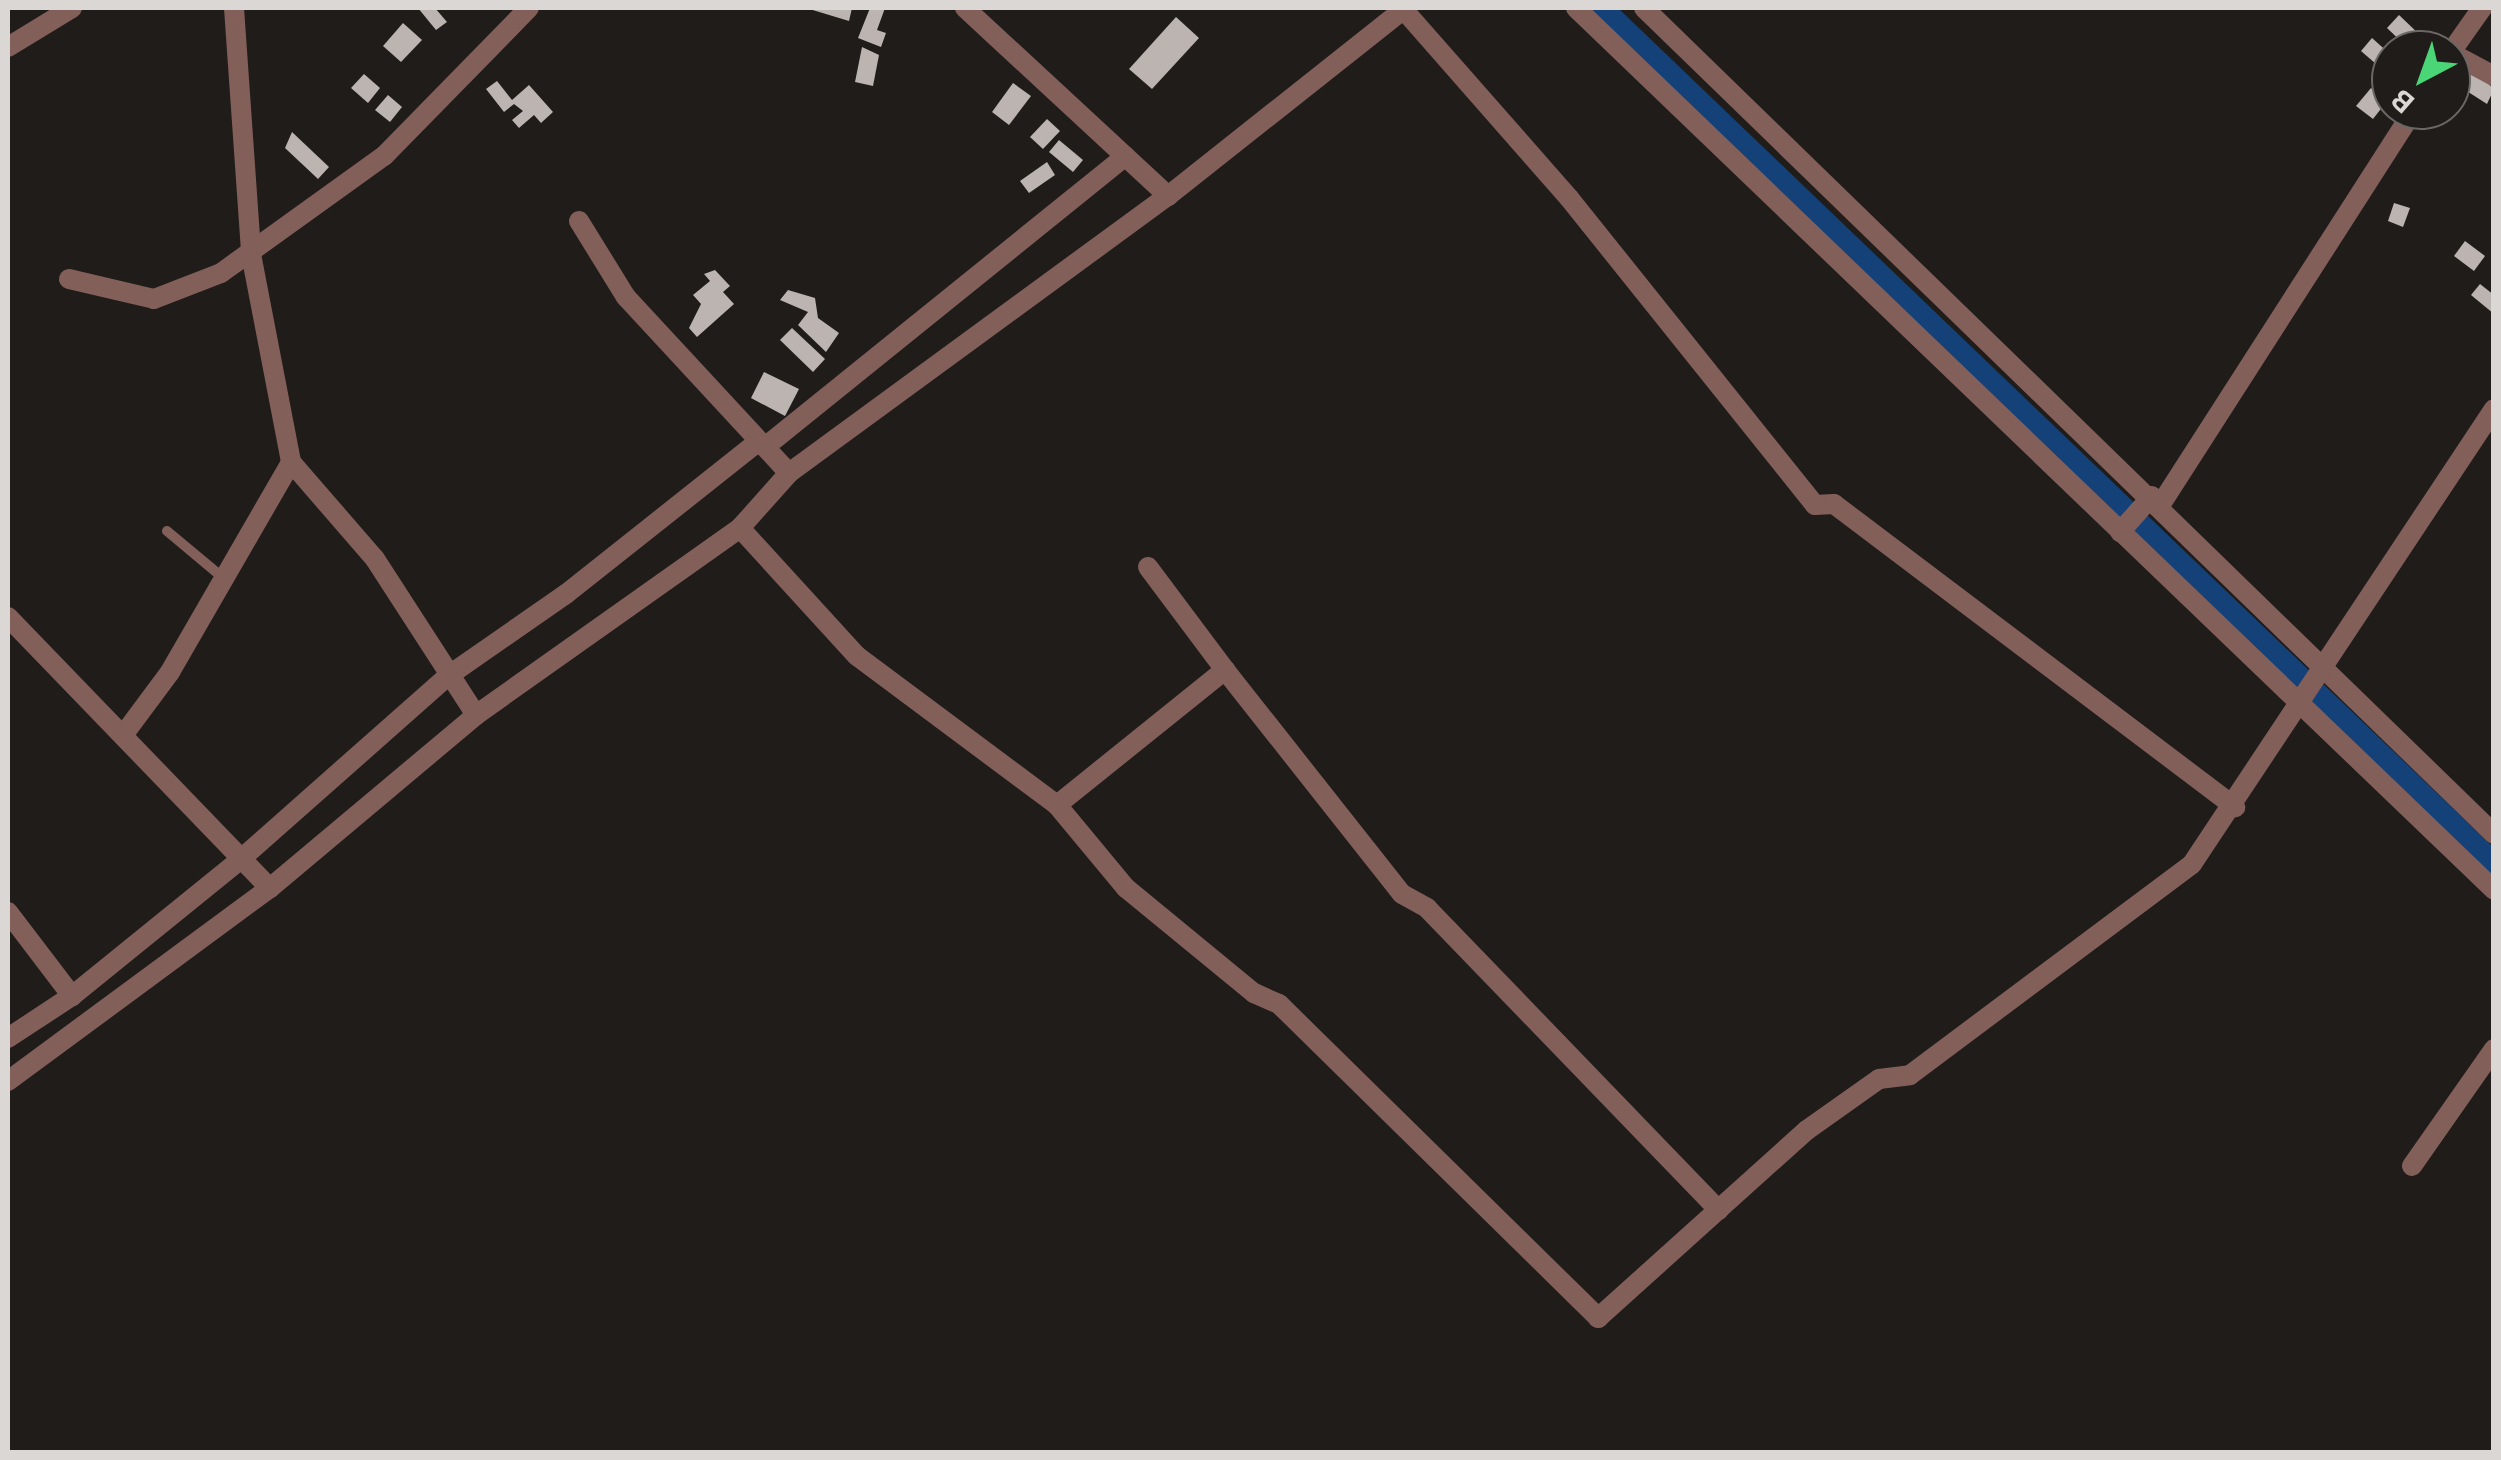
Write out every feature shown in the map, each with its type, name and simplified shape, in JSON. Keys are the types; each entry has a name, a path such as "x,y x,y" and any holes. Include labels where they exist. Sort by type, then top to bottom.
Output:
{"street":[{"path":"8,48 72,8"},
{"path":"234,8 251,254 291,462 375,560 476,715"},
{"path":"69,279 154,299 183,292 251,254 384,156 529,8"},
{"path":"964,8 1168,196"},
{"path":"8,1082 270,888 476,715 740,528 789,473 1168,196 1404,8 1570,198 1815,505 1834,504 2235,807"},
{"path":"1576,8 2124,528 2298,703 2494,890"},
{"path":"1644,8 2494,834"},
{"path":"2467,30 2482,8"},
{"path":"2471,64 2494,76"},
{"path":"2124,528 2153,501 2401,130"},
{"path":"37,1058 10,1032 72,996 241,859 448,676 566,594 762,444 1125,156"},
{"path":"579,221 626,298 789,473"},
{"path":"740,528 870,668 1056,804 1126,888 1254,992 1279,1004 1589,1315 1608,1314 1720,1210 1852,1097 1892,1072 1910,1075 2192,864 2235,807 2321,666 2494,409"},
{"path":"124,734 170,672 291,462"},
{"path":"1148,567 1402,894 1427,908 1720,1210"},
{"path":"8,617 270,888"},
{"path":"1056,804 1226,670"},
{"path":"8,912 72,996"},
{"path":"2412,1166 2494,1049"}],"lane":[{"path":"167,531 222,577"}],"building":[{"path":"418,8 435,8 447,22 436,30"},
{"path":"806,8 852,8 849,21"},
{"path":"870,8 885,8 877,30 886,33 881,47 858,38"},
{"path":"2399,15 2415,30 2389,30"},
{"path":"1176,17 1199,38 1152,89 1129,69"},
{"path":"403,23 422,40 401,62 383,46"},
{"path":"2371,39 2371,60 2361,51"},
{"path":"862,47 879,55 873,86 855,82"},
{"path":"2473,70 2494,89 2487,104 2471,94"},
{"path":"364,74 380,88 368,103 351,88"},
{"path":"497,81 512,100 529,85 553,112 541,123 534,115 519,128 512,120 523,111 514,104 504,112 486,89"},
{"path":"1013,83 1031,96 1009,125 992,112"},
{"path":"2371,88 2371,117 2356,106"},
{"path":"388,95 402,107 390,122 375,110"},
{"path":"1047,119 1060,131 1043,149 1030,137"},
{"path":"292,132 329,167 318,179 285,148"},
{"path":"1059,140 1083,160 1073,172 1049,152"},
{"path":"1047,162 1055,175 1029,193 1020,181"},
{"path":"2394,203 2410,208 2403,227 2388,221"},
{"path":"2465,241 2485,256 2474,271 2454,256"},
{"path":"715,270 730,286 723,292 734,304 697,337 689,328 701,304 693,295 710,281 704,274"},
{"path":"2480,284 2494,295 2494,314 2471,295"},
{"path":"788,290 815,298 818,318 839,333 826,352 798,325 808,312 780,300"},
{"path":"792,328 825,359 813,372 780,340"},
{"path":"764,372 799,389 785,416 751,398"}],"waterway":[{"path":"1600,8 2494,865"}]}
